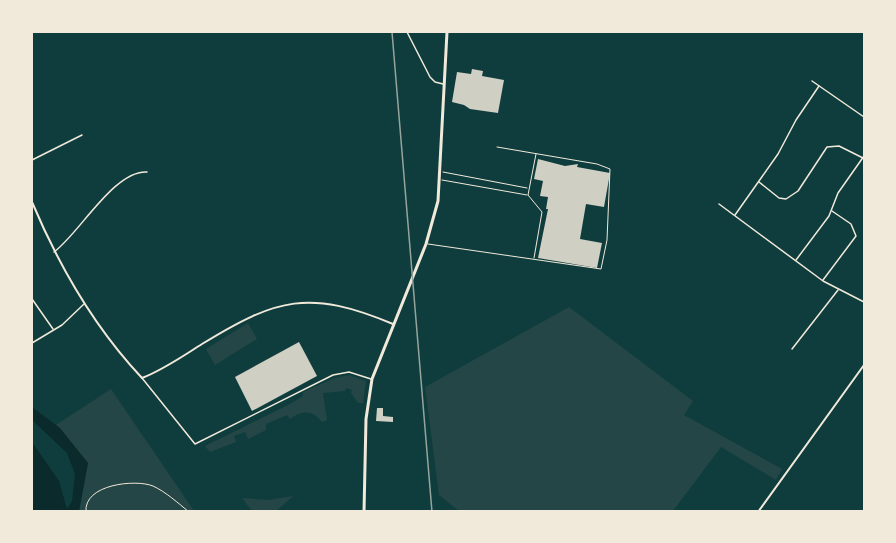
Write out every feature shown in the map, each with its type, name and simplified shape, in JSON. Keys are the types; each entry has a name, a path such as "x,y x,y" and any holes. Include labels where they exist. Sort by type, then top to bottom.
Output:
{"main road":[{"path":"364,512 366,419 372,379 426,244 435,214 441,172 447,32"}],"street":[{"path":"406,32 430,77 437,83 444,84"},
{"path":"812,81 864,117"},
{"path":"734,216 819,86"},
{"path":"32,160 82,135"},
{"path":"758,181 779,198 786,199 798,191 827,147 839,146 864,157 838,193 832,210 795,261"},
{"path":"54,252 117,185 133,174 147,172"},
{"path":"32,202 54,252 85,304 190,441 195,444 322,380 344,372 372,379"},
{"path":"719,204 823,281 864,300"},
{"path":"823,281 856,236 851,224 832,210"},
{"path":"792,349 838,289"},
{"path":"32,299 53,330"},
{"path":"142,378 248,317 283,304 309,302 333,304 393,324"},
{"path":"32,343 53,330 85,304"},
{"path":"758,512 864,365"}],"lane":[{"path":"426,244 601,269 607,240 606,210 610,169 606,166 497,147"},
{"path":"528,195 536,154"},
{"path":"441,172 529,189"},
{"path":"440,180 528,195 542,212 534,260"}],"path":[{"path":"86,512 86,507 93,494 104,487 133,484 152,485 189,512"}],"shaded area":[{"path":"569,307 693,401 684,415 782,469 776,480 721,447 673,511 459,511 439,495 425,387"},
{"path":"248,323 257,339 215,365 206,349"},
{"path":"349,375 366,381 363,403 358,403 351,393 352,390 346,388 345,391 323,393 327,420 322,422 311,413 298,414 290,419 287,415 266,424 266,430 248,439 245,432 234,436 236,442 210,452 205,446 290,404 303,396 303,392 335,378"},
{"path":"111,389 194,511 79,511 88,463 56,425"},
{"path":"32,407 60,428 88,463 79,511 32,511 32,442 59,481 67,509 72,501 75,474 67,453 32,420"},
{"path":"293,496 275,512 252,511 242,498 268,500"}],"building":[{"path":"472,69 483,71 482,76 504,80 498,113 470,109 452,102 457,72 471,74"},
{"path":"538,159 565,166 578,164 577,167 610,173 604,207 586,204 580,239 602,243 597,268 538,258 548,209 546,209 548,197 540,196 543,181 534,179"},
{"path":"299,342 317,376 252,411 235,377"},
{"path":"377,408 383,408 383,416 393,417 393,422 376,421"}],"railway":[{"path":"392,32 432,512"}]}
